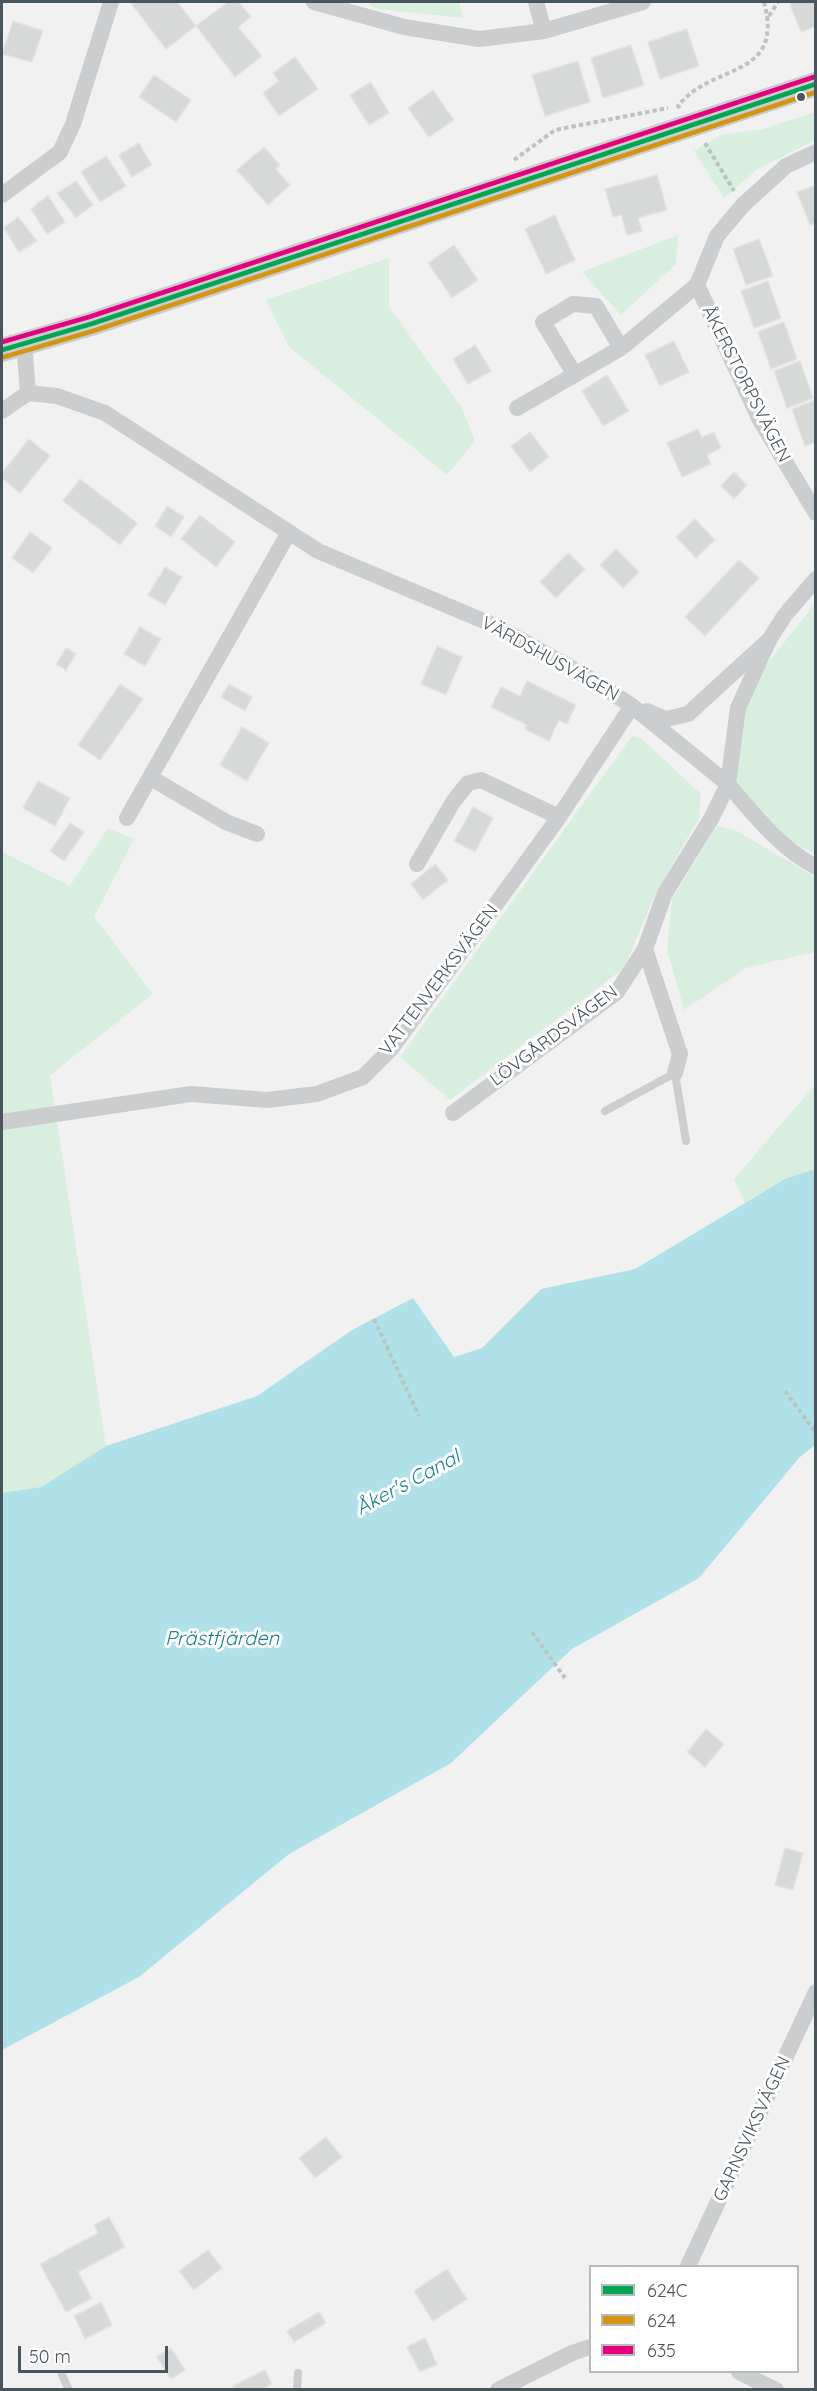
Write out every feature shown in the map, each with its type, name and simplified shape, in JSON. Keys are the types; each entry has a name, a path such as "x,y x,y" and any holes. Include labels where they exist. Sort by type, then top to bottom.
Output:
{"street":[{"path":"2,195 60,152 74,124 111,2"},
{"path":"314,2 404,27 479,39 544,31 634,3"},
{"path":"536,2 544,31"},
{"path":"2,411 28,393 13,346 124,313 816,84"},
{"name":"ÅKERSTORPSVÄGEN","path":"517,408 621,348 697,285 717,236 743,205 786,166 816,152"},
{"name":"ÅKERSTORPSVÄGEN","path":"697,285 760,420 816,513"},
{"path":"575,375 543,322 573,304 596,306 621,348"},
{"name":"VÄRDSHUSVÄGEN","path":"28,393 57,396 105,413 288,534 318,551 498,627 589,678 632,706 728,784 761,824 801,859 816,867"},
{"path":"127,818 288,534"},
{"path":"728,784 738,708 769,640 784,615 816,579"},
{"path":"632,706 666,719 688,714 769,640"},
{"name":"VATTENVERKSVÄGEN","path":"2,1122 191,1094 267,1100 317,1094 363,1077 391,1049 559,817 632,706"},
{"path":"151,778 226,822 256,834"},
{"path":"417,864 453,802 468,783 481,780 559,817"},
{"name":"LÖVGÅRDSVÄGEN","path":"453,1113 617,992 645,950 665,893 711,819 728,784"},
{"path":"645,950 680,1054 675,1073"},
{"name":"GARNSVIKSVÄGEN","path":"688,2265 816,1992"},
{"path":"498,2390 572,2353 589,2348"},
{"path":"741,2373 776,2390"}],"lane":[{"path":"605,1111 675,1073 686,1141"},
{"path":"297,2390 298,2373"},
{"path":"62,2375 69,2390"}],"path":[{"path":"743,205 694,123 678,106 694,90 732,72 759,52 768,40 768,17 764,2"},
{"path":"768,17 778,2"},
{"path":"374,1319 419,1416"},
{"path":"785,1391 816,1433"},
{"path":"532,1632 565,1678"}],"green space":[{"path":"369,2 459,2 463,18 378,9"},
{"path":"815,112 815,140 756,170 724,198 694,151 721,135 763,129"},
{"path":"678,235 676,264 621,315 582,272"},
{"path":"389,258 389,307 462,408 475,441 447,475 289,347 266,300"},
{"path":"815,603 815,854 737,804 726,757 736,704"},
{"path":"632,736 641,738 701,794 699,818 656,892 624,968 450,1100 400,1057"},
{"path":"717,826 735,830 815,877 815,952 746,968 684,1010 667,949 672,899"},
{"path":"108,828 134,839 94,917 153,994 50,1075 106,1446 41,1487 2,1493 2,852 70,886"},
{"path":"815,1085 815,1169 785,1179 745,1203 734,1179"}],"water":[{"name":"Prästfjärden","path":"815,1169 815,1445 799,1458 699,1578 572,1649 451,1763 289,1854 139,1977 2,2050 2,1493 41,1487 106,1446 257,1396 352,1330 413,1298 454,1357 482,1348 541,1289 635,1269 785,1179"}],"building":[{"path":"130,2 177,2 196,26 166,49"},
{"path":"228,2 239,2 251,17 238,27 262,56 235,77 196,26"},
{"path":"789,2 814,2 816,26 801,32"},
{"path":"13,21 43,31 32,62 2,54"},
{"path":"687,29 699,66 660,79 648,42"},
{"path":"631,45 644,85 603,98 591,58"},
{"path":"295,57 318,89 279,116 263,93 279,81 273,73"},
{"path":"578,61 590,102 545,116 532,75"},
{"path":"154,75 191,100 176,122 139,97"},
{"path":"371,82 389,113 369,125 350,95"},
{"path":"433,90 454,120 429,137 408,108"},
{"path":"139,143 152,165 132,177 119,155"},
{"path":"264,147 280,165 276,169 290,185 268,205 237,170"},
{"path":"106,156 126,186 100,202 81,172"},
{"path":"657,175 667,210 638,218 642,231 627,235 621,215 613,217 605,189"},
{"path":"76,181 93,205 76,218 57,193"},
{"path":"816,185 816,223 810,225 797,192"},
{"path":"48,195 65,222 47,234 31,209"},
{"path":"555,215 575,260 546,274 525,229"},
{"path":"18,217 37,241 19,252 4,228"},
{"path":"759,239 773,276 746,285 733,249"},
{"path":"454,245 478,280 452,298 428,263"},
{"path":"768,281 781,318 754,328 741,291"},
{"path":"784,322 797,359 771,369 758,332"},
{"path":"674,341 689,372 660,386 645,355"},
{"path":"475,345 491,371 468,384 453,359"},
{"path":"800,361 813,398 787,408 774,371"},
{"path":"607,375 629,411 603,426 582,391"},
{"path":"816,400 816,442 805,446 792,409"},
{"path":"698,429 702,437 714,432 721,448 707,455 711,464 682,477 667,443"},
{"path":"530,432 549,457 530,472 511,446"},
{"path":"29,439 50,456 20,493 2,478 2,473"},
{"path":"734,472 747,485 734,499 721,486"},
{"path":"80,479 137,523 120,545 63,501"},
{"path":"167,506 184,517 171,537 155,526"},
{"path":"200,515 235,542 216,567 181,539"},
{"path":"695,519 715,540 696,558 676,537"},
{"path":"30,532 52,548 33,573 12,558"},
{"path":"616,549 639,572 623,588 600,565"},
{"path":"568,553 585,569 556,598 540,582"},
{"path":"739,560 759,578 705,636 685,617"},
{"path":"165,567 182,577 165,605 148,595"},
{"path":"140,627 161,639 145,666 124,654"},
{"path":"437,646 462,657 446,695 421,684"},
{"path":"66,648 76,654 66,670 56,664"},
{"path":"527,681 576,705 567,724 559,720 549,741 525,729 527,725 491,707 501,687 520,696"},
{"path":"120,684 143,699 100,760 78,745"},
{"path":"229,684 252,697 245,711 221,697"},
{"path":"242,727 269,743 247,781 220,765"},
{"path":"38,781 70,798 55,826 23,808"},
{"path":"473,807 493,818 475,852 454,841"},
{"path":"70,823 84,832 64,861 50,851"},
{"path":"435,864 448,880 423,900 411,884"},
{"path":"706,1729 724,1744 705,1767 687,1752"},
{"path":"785,1848 803,1853 793,1890 775,1885"},
{"path":"326,2137 342,2157 315,2178 299,2158"},
{"path":"109,2217 125,2247 78,2272 92,2298 66,2312 40,2264 98,2233 94,2225"},
{"path":"208,2250 222,2268 194,2290 179,2271"},
{"path":"447,2269 467,2299 433,2321 414,2291"},
{"path":"101,2302 112,2325 85,2339 74,2316"},
{"path":"319,2312 326,2323 294,2342 287,2331"},
{"path":"425,2338 437,2364 420,2372 407,2347"},
{"path":"171,2348 185,2370 171,2379 157,2357"},
{"path":"265,2370 272,2384 262,2390 234,2390 233,2386"}],"transit line":[{"name":"635","path":"2,342 89,317 814,77"},
{"name":"624C","path":"2,350 91,324 816,84"},
{"name":"624","path":"4,357 93,331 816,92"}],"water label":[{"name":"Åker's Canal","path":"408,1483"}]}
